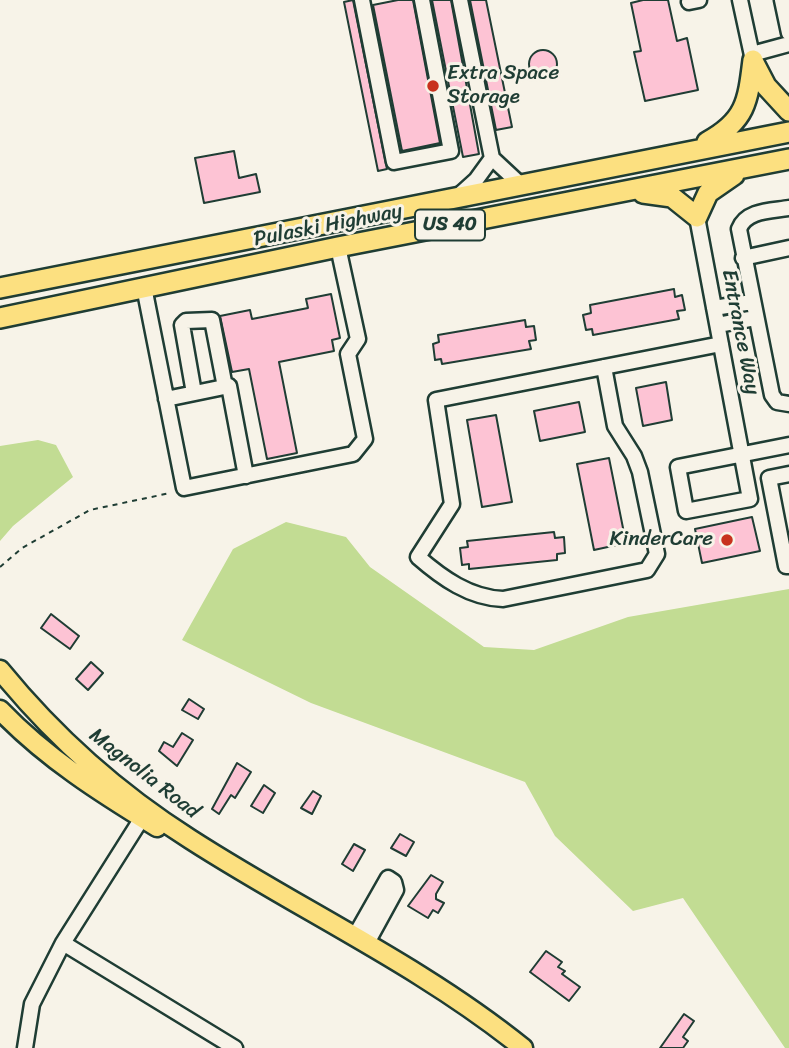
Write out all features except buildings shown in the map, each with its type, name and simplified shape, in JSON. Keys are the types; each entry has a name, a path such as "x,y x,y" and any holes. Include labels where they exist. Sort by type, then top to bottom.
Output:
{"highway":[{"path":"752,57 766,86 789,111"},
{"path":"690,152 727,132 737,121 747,101 752,57"},
{"name":"Pulaski Highway","path":"0,288 789,132"},
{"name":"Pulaski Highway","path":"0,318 338,247 789,159"},
{"path":"625,192 672,197 697,218 708,193 724,180 751,167"}],"main road":[{"name":"Magnolia Road","path":"0,670 42,720 103,773 190,839 458,999 523,1048"},
{"name":"Magnolia Road","path":"0,710 18,729 88,785 203,855 278,890"}],"street":[{"path":"362,0 394,162 451,151 422,0"},
{"path":"460,0 492,158 521,185"},
{"path":"740,0 752,57 789,44"},
{"path":"782,0 789,33"},
{"path":"455,198 476,180 492,158"},
{"path":"789,208 751,215 741,222 739,229 751,302 772,396 777,402 789,404"},
{"name":"Entrance Way","path":"697,218 718,325 721,344 742,455 750,499 686,512 678,467 742,455"},
{"path":"144,287 184,488 353,454 365,439 348,354 358,339 338,247"},
{"path":"743,258 789,248"},
{"path":"714,308 751,302"},
{"path":"718,325 755,318"},
{"path":"194,393 182,325 186,321 212,320 225,387"},
{"path":"604,367 615,426 634,456 640,472 657,554 652,566 647,570 503,600 485,599 472,594 418,557 452,504 436,400 721,344"},
{"path":"166,399 229,386 246,475"},
{"path":"742,455 789,445"},
{"path":"789,474 769,478 786,566 789,566"},
{"path":"25,1048 32,1004 62,943 142,818"},
{"path":"62,943 235,1048"}],"path":[{"path":"0,567 22,548 90,510 163,496 184,488"}],"green space":[{"path":"38,440 56,445 73,477 13,526 0,541 0,446"},
{"path":"286,522 346,537 370,567 484,647 534,650 628,617 789,589 789,1048 785,1048 683,898 633,911 555,836 525,782 311,703 182,640 233,549"}],"place":[{"name":"Extra Space Storage","path":"433,86"},
{"name":"KinderCare","path":"727,540"}]}
